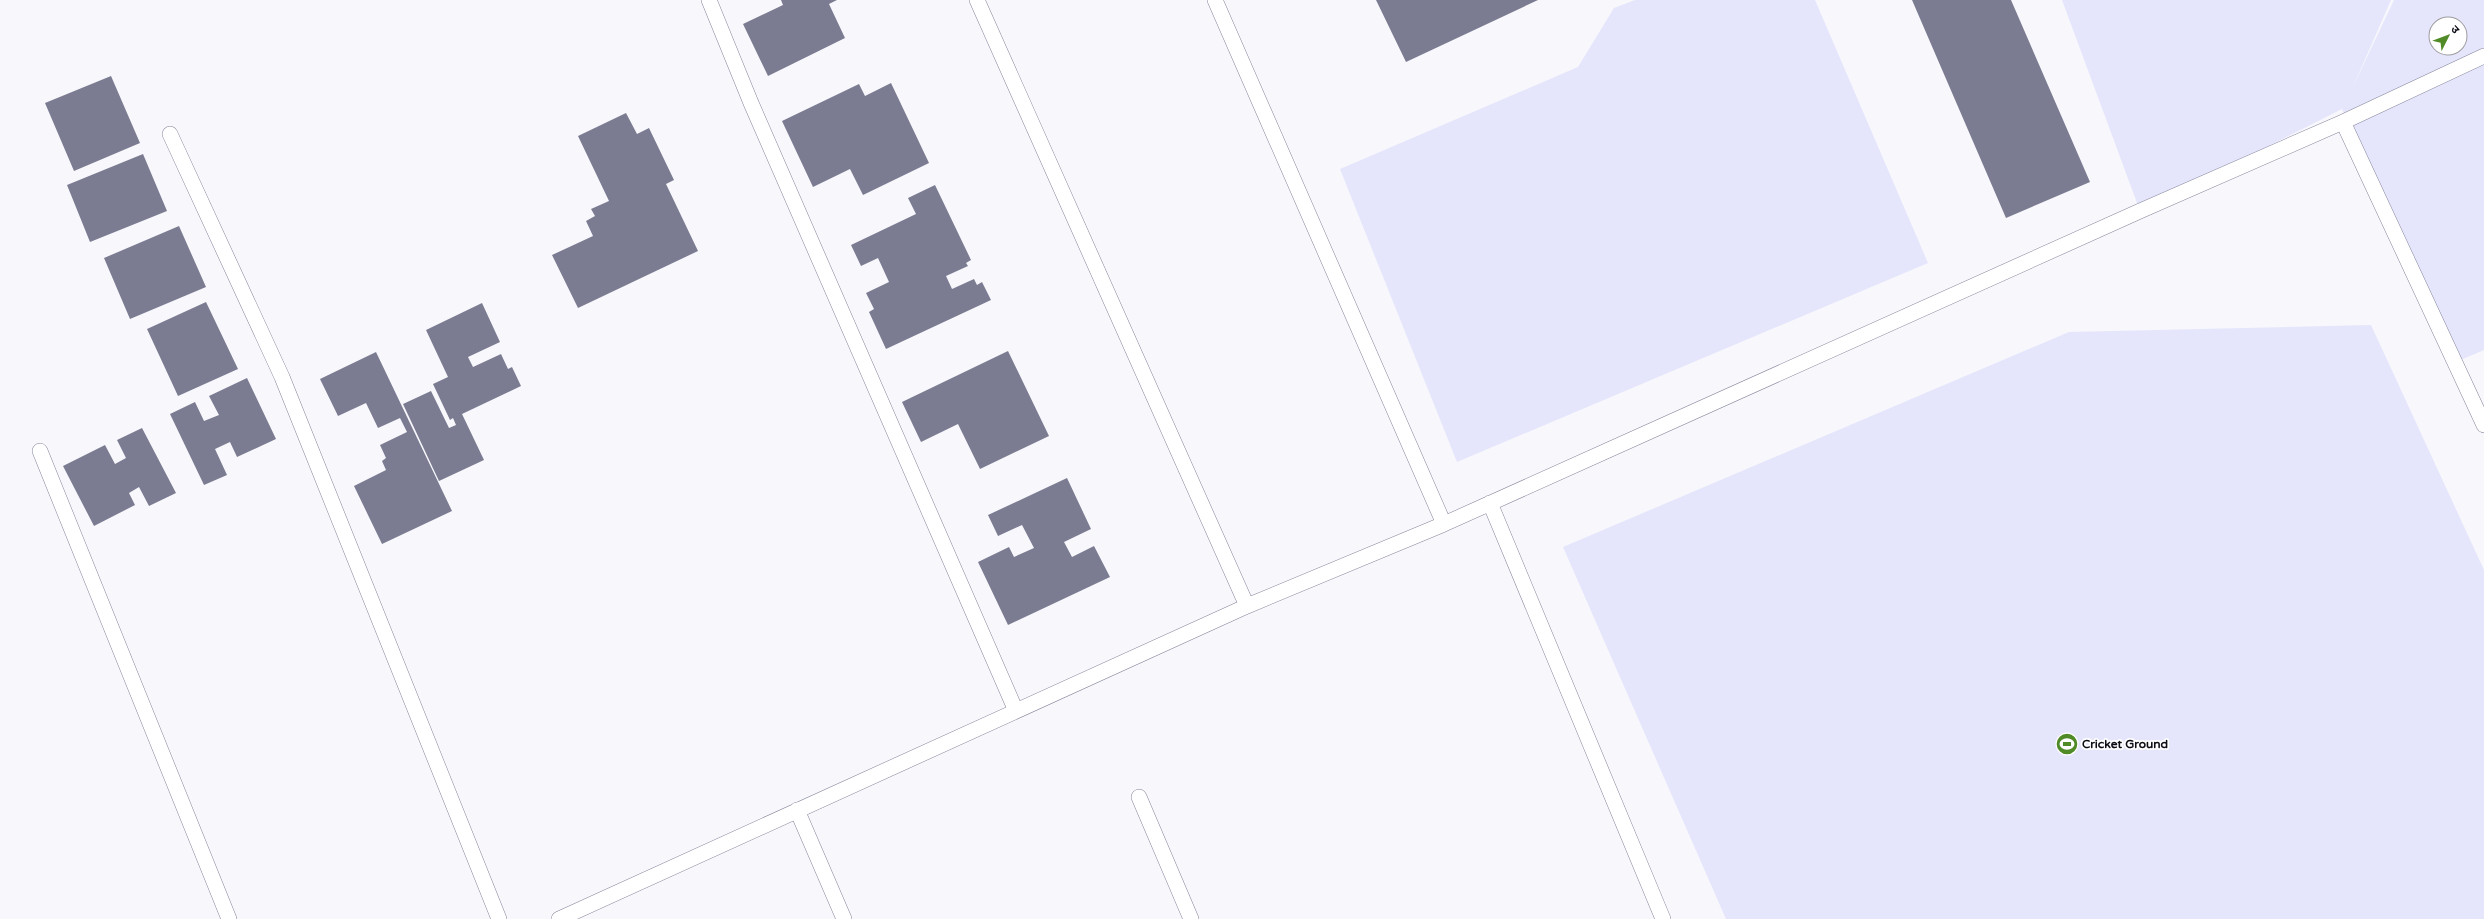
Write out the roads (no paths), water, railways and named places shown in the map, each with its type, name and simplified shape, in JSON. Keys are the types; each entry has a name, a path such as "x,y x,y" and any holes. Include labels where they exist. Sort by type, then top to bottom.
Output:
{"lane":[{"path":"709,0 751,103 1016,711"},
{"path":"977,0 1247,606"},
{"path":"1215,0 1444,524"},
{"path":"559,919 1247,606 1444,524 2133,214 2343,122 2484,56"},
{"path":"2343,122 2484,425"},
{"path":"170,134 282,377 499,919"},
{"path":"40,451 229,919"},
{"path":"1490,503 1663,919"},
{"path":"1139,797 1191,919"},
{"path":"797,810 844,919"}],"place":[{"name":"Cricket Ground","path":"2067,744"}]}
